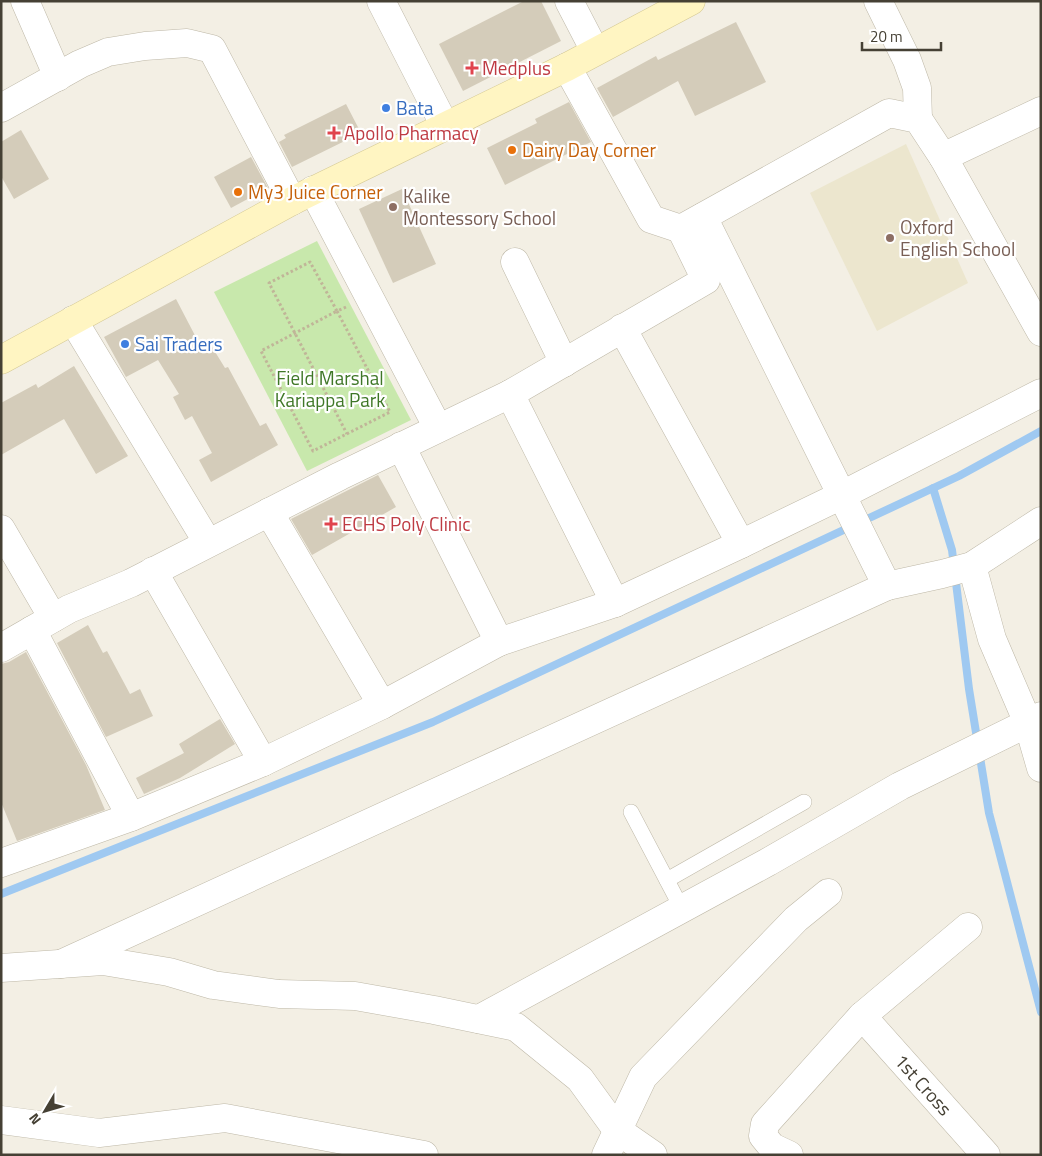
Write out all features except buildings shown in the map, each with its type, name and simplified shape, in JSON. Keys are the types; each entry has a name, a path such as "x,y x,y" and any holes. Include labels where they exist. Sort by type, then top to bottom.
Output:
{"street":[{"path":"25,1 58,77"},
{"path":"381,1 445,126"},
{"path":"569,1 595,51"},
{"path":"1,360 302,196 567,66 692,1"},
{"path":"878,1 908,60 917,88 918,118 943,158 1041,332"},
{"path":"1,108 80,64 108,52 146,46 187,43 212,49 302,196 438,428"},
{"path":"567,66 651,219 692,223 889,113 918,118"},
{"path":"943,158 1041,111"},
{"path":"1,648 43,624 153,571 401,446 510,394 706,280 692,223"},
{"path":"692,223 851,514 886,586"},
{"path":"515,262 564,362"},
{"path":"73,320 208,543"},
{"path":"622,328 740,544"},
{"path":"1,863 131,817 263,762 382,705 499,642 615,603 740,544 851,514 1041,393"},
{"path":"510,394 615,603"},
{"path":"401,446 499,642"},
{"path":"269,512 382,705"},
{"path":"61,964 886,586 960,569 1041,521"},
{"path":"1,529 131,817"},
{"path":"960,569 992,639 1034,719 1041,768"},
{"path":"153,571 263,762"},
{"path":"478,1019 768,862 900,786 1034,719"},
{"path":"606,1155 643,1077 796,919 828,893"},
{"path":"789,1155 772,1148 763,1136 765,1124 862,1016 968,927"},
{"path":"1,968 103,961 170,972 213,985 278,994 355,996 516,1027 580,1079 617,1130 653,1155"},
{"name":"1st Cross","path":"862,1016 986,1155"},
{"path":"1,1120 99,1133 225,1118 424,1155"}],"lane":[{"path":"667,880 804,802"},
{"path":"631,812 682,909"}],"path":[{"path":"337,311 295,333 261,351 313,451 347,434 390,412 337,311 310,262 269,283 295,333 347,434"}],"shaded area":[{"name":"Oxford English School","path":"906,144 968,283 877,331 810,193"}],"green space":[{"name":"Field Marshal Kariappa Park","path":"317,241 411,420 307,471 214,292"}],"waterway":[{"path":"1,894 433,722 959,476 1041,431"},
{"path":"933,488 952,550 969,689 989,813 1041,1012"}],"place":[{"name":"Medplus","path":"472,68"},
{"name":"Bata","path":"386,108"},
{"name":"Apollo Pharmacy","path":"334,133"},
{"name":"Dairy Day Corner","path":"512,150"},
{"name":"My3 Juice Corner","path":"238,192"},
{"name":"Kalike Montessory School","path":"393,207"},
{"name":"Oxford English School","path":"890,238"},
{"name":"Sai Traders","path":"125,344"},
{"name":"ECHS Poly Clinic","path":"331,524"}]}
